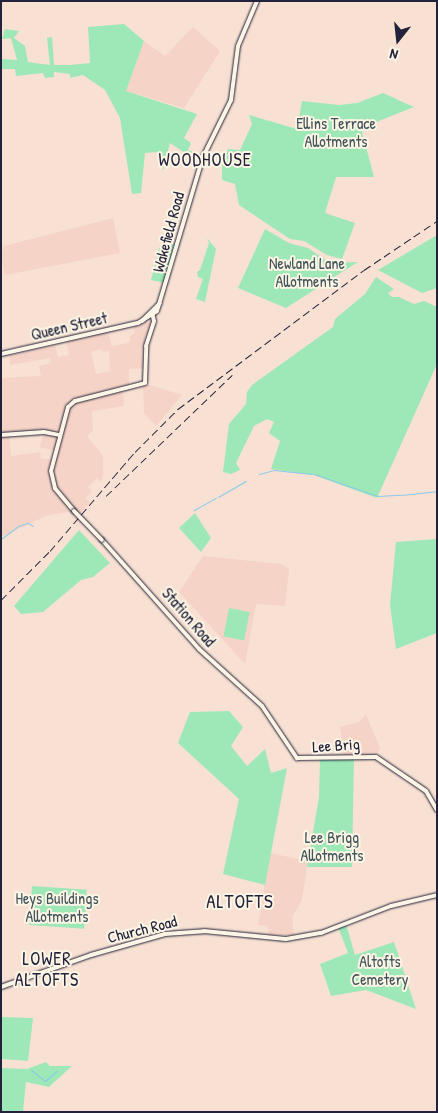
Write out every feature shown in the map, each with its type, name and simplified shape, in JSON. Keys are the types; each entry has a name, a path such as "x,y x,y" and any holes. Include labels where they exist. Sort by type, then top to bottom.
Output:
{"street":[{"name":"Wakefield Road","path":"162,301 203,157 231,100 238,46 257,1"},
{"name":"Queen Street","path":"1,354 144,320 160,307 162,301"},
{"name":"Queen Street","path":"152,314 162,301"},
{"path":"153,323 160,307"},
{"path":"152,314 153,323"},
{"path":"144,320 153,323"},
{"name":"Station Road","path":"153,323 146,346 145,383 69,405 52,462 53,481 74,511 199,649 262,706"},
{"path":"1,435 44,432 59,435"},
{"name":"Lee Brig","path":"262,706 297,758 365,755 379,758 426,791 437,810"},
{"name":"Church Road","path":"1,987 115,947 172,932 204,931 286,939 321,934 391,906 437,895"}],"shaded area":[{"path":"193,27 220,51 184,108 126,91 144,41 165,56"},
{"path":"113,218 120,253 5,275 1,255 4,246"},
{"path":"146,319 152,325 148,339 147,368 129,369 129,387 123,389 124,406 92,411 93,431 87,436 103,456 103,474 101,482 97,478 88,487 92,491 85,498 90,503 80,514 74,511 48,515 1,537 1,378 41,376 39,366 51,363 50,358 10,365 9,356 55,345 58,357 69,355 66,339 107,330 112,346 124,344 130,342 130,336 135,333 133,324","holes":["102,349 103,352 109,351 110,371 96,374 91,352","44,432 40,447 55,451 52,460 41,458 40,452 11,456 9,435"]},
{"path":"143,383 182,395 156,426 144,413"},
{"path":"203,556 281,564 289,569 285,606 256,604 245,664 179,592"},
{"path":"366,715 380,748 376,757 344,757 340,727 359,722"},
{"path":"270,853 308,861 302,900 292,917 294,935 269,935 268,926 258,925"}],"green space":[{"path":"124,24 144,41 126,91 197,114 184,138 191,143 188,150 204,156 202,160 188,155 170,143 163,171 160,152 145,153 141,193 132,194 120,118 105,90 83,75 70,78 70,74 54,72 54,77 45,78 43,73 16,76 15,69 1,69 1,59 17,60 11,38 2,39 5,29 19,31 14,38 25,46 28,62 50,65 47,38 52,37 54,65 70,65 90,63 88,27"},
{"name":"Ellins Terrace Allotments","path":"383,93 414,107 361,128 374,177 336,177 325,213 355,223 342,259 327,255 304,241 290,239 239,205 235,184 222,180 222,165 228,149 240,150 252,124 249,115 297,129 302,101 339,105 357,103"},
{"name":"Newland Lane Allotments","path":"265,229 289,243 308,248 330,263 358,262 286,308 238,288"},
{"path":"437,235 437,288 422,293 378,270"},
{"path":"207,238 216,249 205,302 196,299 203,279 198,277 197,272 200,270 209,243"},
{"path":"168,243 175,244 165,283 151,280 159,248 167,247"},
{"path":"376,277 394,289 388,293 392,297 399,297 414,304 424,301 437,307 437,364 377,498 314,475 271,469 280,441 269,433 274,422 267,419 254,426 236,463 240,470 231,474 223,472 229,424 246,404 247,392 252,385 333,327 335,319 365,294"},
{"path":"195,513 211,538 201,552 179,528"},
{"path":"79,530 110,563 93,577 81,580 43,612 21,614 14,606"},
{"path":"437,539 437,633 396,649 390,605 396,542"},
{"path":"229,608 250,612 244,640 223,636"},
{"path":"229,711 243,727 231,746 247,766 265,749 271,773 287,768 265,885 223,874 239,799 178,743 190,712"},
{"name":"Lee Brigg Allotments","path":"354,755 352,867 307,867 319,797 320,759"},
{"name":"Heys Buildings Allotments","path":"32,886 87,890 84,929 29,925"},
{"name":"Altofts Cemetery","path":"346,924 355,955 394,942 416,1009 366,990 331,996 320,964 348,953 338,927"},
{"path":"1,1017 33,1018 28,1061 1,1059"},
{"path":"46,1062 50,1066 72,1066 49,1087 26,1082 23,1112 1,1112 1,1068 27,1069"}],"waterway":[{"path":"259,474 274,470 312,474"},
{"path":"314,474 377,496"},
{"path":"218,497 246,481"},
{"path":"401,495 437,491"},
{"path":"378,496 400,495"},
{"path":"194,510 216,498"},
{"path":"1,539 18,526 28,523 33,526"},
{"path":"31,1070 45,1081 57,1071"}],"railway":[{"path":"1,600 50,551 135,452 178,409 364,270 437,221"},
{"path":"106,496 232,375"}],"district":[{"name":"WOODHOUSE","path":"205,160"},
{"name":"ALTOFTS","path":"240,902"},
{"name":"LOWER ALTOFTS","path":"47,970"}]}
